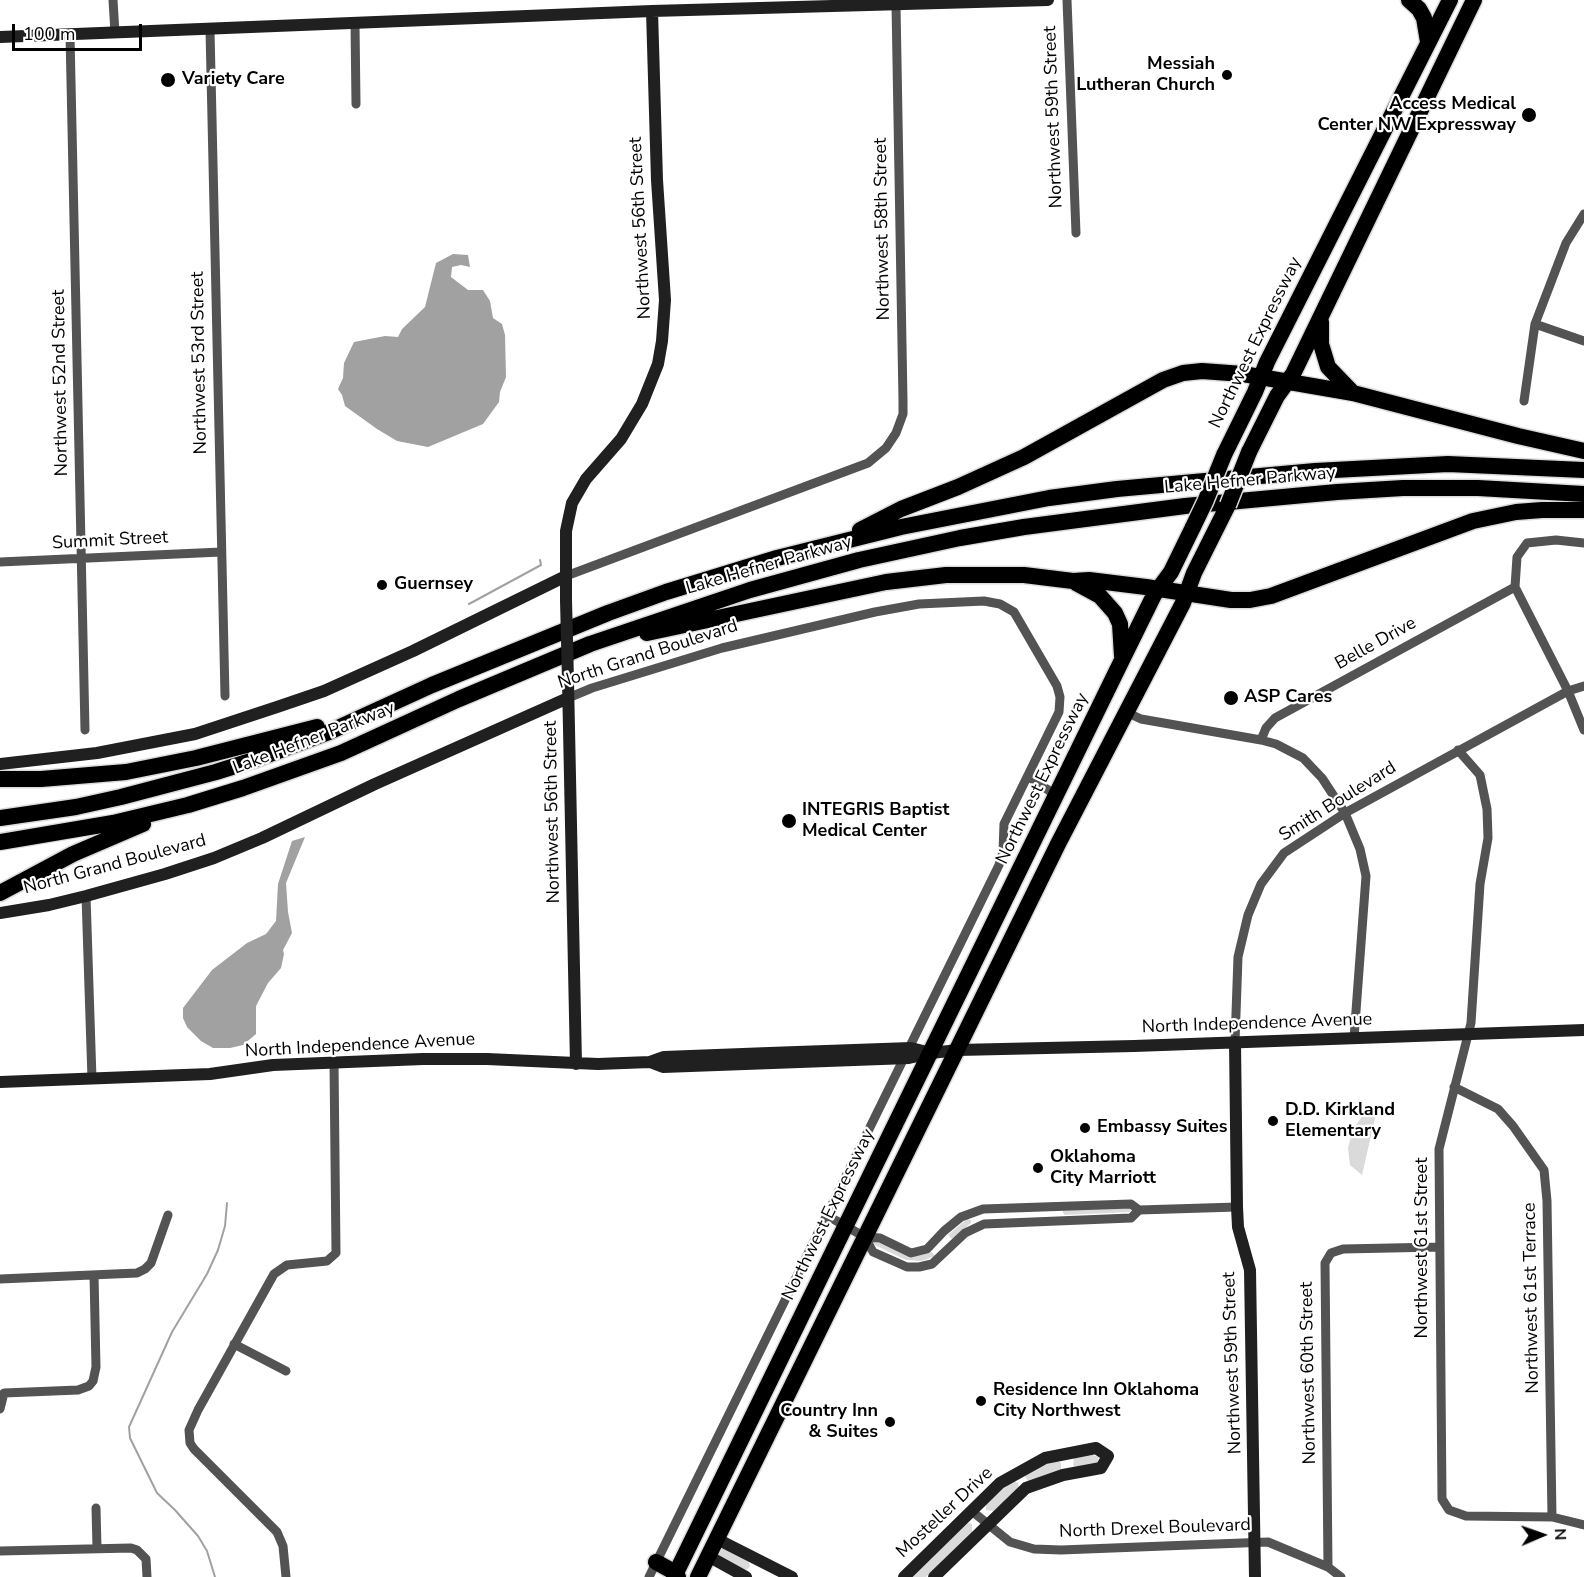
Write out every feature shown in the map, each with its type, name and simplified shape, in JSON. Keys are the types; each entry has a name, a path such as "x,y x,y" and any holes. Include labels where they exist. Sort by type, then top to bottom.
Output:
{"highway":[{"path":"1409,0 1419,9 1424,18 1428,42"},
{"name":"Northwest Expressway","path":"676,1576 1122,660 1159,588 1171,572 1261,377 1450,0"},
{"path":"698,1577 1058,844 1187,592 1249,452 1321,315 1474,0"},
{"path":"1321,315 1321,344 1325,361 1334,375 1353,393"},
{"path":"838,542 901,509 1013,462 1163,380 1202,371 1261,377 1353,393 1584,451"},
{"name":"Lake Hefner Parkway","path":"0,818 76,807 216,772 329,732 432,685 618,609 724,573 838,542 934,520 1049,498 1174,483 1380,466 1448,464 1584,470"},
{"name":"Lake Hefner Parkway","path":"0,842 104,825 188,805 243,788 341,753 459,699 590,644 781,580 859,560 960,538 1055,522 1185,506 1359,491 1478,488 1584,494"},
{"path":"590,644 886,582 974,574 1024,575 1073,581 1089,580 1232,600 1250,600 1271,596 1473,521 1525,511 1584,510"},
{"path":"1073,581 1100,596 1115,613 1122,636 1122,660"},
{"path":"1093,775 1086,763 1110,686"},
{"path":"0,779 51,779 126,772 196,758 379,711"},
{"path":"1057,796 1062,803 1058,844"},
{"path":"0,893 73,854 188,805"},
{"path":"699,1526 703,1551 708,1556"},
{"path":"652,1570 676,1576"}],"street":[{"path":"113,0 115,33"},
{"path":"0,37 355,24 652,11 736,5 838,3 896,5 1048,0"},
{"name":"Northwest 59th Street","path":"1068,0 1076,233"},
{"name":"Northwest 58th Street","path":"566,576 868,463 886,448 900,425 903,407 896,5"},
{"name":"Northwest 56th Street","path":"576,1064 566,531 572,503 586,479 621,439 642,404 658,364 663,339 665,300 657,180 652,11"},
{"path":"355,24 356,104"},
{"name":"Northwest 53rd Street","path":"210,30 225,696"},
{"name":"Northwest 52nd Street","path":"70,35 86,730"},
{"path":"1524,401 1535,324 1566,243 1584,214"},
{"path":"1535,324 1584,341"},
{"path":"1584,543 1556,540 1527,543 1517,557 1515,587 1568,691 1584,730"},
{"name":"Summit Street","path":"0,562 221,552"},
{"path":"0,764 108,751 195,734 339,684 413,651 566,576"},
{"name":"Belle Drive","path":"1261,740 1266,728 1275,718 1515,587"},
{"name":"North Grand Boulevard","path":"0,913 49,905 165,874 262,838 375,784 592,688 722,648 808,626 919,604 975,602 1000,604 1014,612 1058,686 1060,697 1057,720 1029,777"},
{"name":"Smith Boulevard","path":"1235,1042 1238,957 1248,915 1261,884 1284,853 1345,813 1458,750 1568,691 1584,686"},
{"path":"1126,712 1141,719 1275,744 1303,758 1322,778 1345,813 1360,849 1366,876 1354,1038"},
{"name":"Northwest 61st Street","path":"1458,750 1480,775 1487,809 1488,838 1480,884 1471,1023 1439,1149 1438,1247 1442,1499 1449,1510 1466,1516 1552,1517"},
{"path":"1029,777 1057,796"},
{"name":"Northwest Expressway","path":"652,1570 999,865 1003,852 1004,824 1029,777"},
{"path":"86,896 92,1078"},
{"name":"North Independence Avenue","path":"0,1082 210,1074 273,1065 334,1062 471,1058 576,1064 650,1062 664,1057 931,1053 958,1050 1584,1030"},
{"name":"Northwest 59th Street","path":"1235,1042 1238,1227 1250,1270 1255,1577"},
{"path":"285,1577 285,1557 277,1532 200,1456 190,1443 189,1430 274,1274 287,1265 327,1262 336,1253 334,1062"},
{"name":"Northwest 61st Terrace","path":"1454,1087 1498,1109 1544,1170 1547,1201 1552,1517"},
{"path":"826,1215 865,1237 880,1238 911,1253 927,1250 961,1217 976,1211 1014,1207 1131,1204 1139,1210 1237,1207"},
{"path":"865,1237 873,1252 907,1267 932,1264 965,1233 984,1224 1131,1218 1139,1210"},
{"path":"976,1211 977,1226"},
{"path":"0,1278 126,1274 146,1269 151,1263 168,1215"},
{"path":"935,1240 945,1252"},
{"name":"Northwest 60th Street","path":"1328,1567 1325,1263 1331,1253 1343,1249 1438,1247"},
{"path":"0,1409 4,1393 78,1390 89,1386 93,1381 96,1367 94,1275"},
{"path":"234,1344 286,1371"},
{"name":"Mosteller Drive","path":"904,1577 964,1518 973,1512 1000,1483 1045,1458 1096,1448 1108,1456 1101,1468 1063,1475 1026,1488 934,1577"},
{"path":"96,1508 97,1548"},
{"name":"North Drexel Boulevard","path":"973,1512 987,1526 1010,1542 1034,1549 1061,1550 1268,1542 1328,1567 1341,1577"},
{"path":"1552,1517 1584,1525"},
{"path":"717,1539 792,1577"},
{"path":"0,1551 125,1547 137,1550 146,1558 147,1577"},
{"path":"708,1556 747,1577"},
{"path":"753,1577 761,1562"}],"shaded area":[{"path":"453,254 468,255 470,267 461,265 452,267 451,277 468,290 483,290 490,301 493,318 502,324 505,335 506,377 499,402 483,424 428,447 397,441 345,406 338,389 343,378 344,363 354,342 385,336 398,337 402,329 425,307 436,263"},
{"path":"305,837 286,883 292,933 283,950 281,968 268,983 256,1006 256,1034 243,1045 213,1048 201,1041 187,1027 183,1018 183,1008 212,970 247,943 266,934 276,921 278,884 292,841"},
{"path":"1376,1114 1362,1175 1350,1165 1348,1148 1353,1129 1363,1115"},
{"path":"1131,1209 1130,1212 1065,1215 1063,1213 1063,1210"},
{"path":"967,1219 971,1220 971,1223 952,1239 948,1235"},
{"path":"873,1239 915,1256 932,1252 935,1256 922,1261 906,1260 875,1245 871,1242"},
{"path":"1093,1455 1099,1457 1097,1464 1076,1468 1073,1465 1074,1458"},
{"path":"1058,1461 1061,1463 1061,1470 1031,1482 1027,1480 1025,1476 1029,1469"},
{"path":"1014,1481 1018,1483 1019,1489 993,1511 986,1510 986,1503"},
{"path":"968,1523 972,1524 972,1533 926,1577 910,1577"},
{"path":"721,1547 748,1560 750,1566 748,1569 743,1570 716,1557"}],"waterway":[{"path":"469,604 541,565 540,560"},
{"path":"215,1577 207,1551 198,1536 157,1493 130,1438 129,1427 172,1332 207,1274 218,1250 225,1226 227,1203"}],"place":[{"name":"Messiah Lutheran Church","path":"1227,75"},
{"name":"Variety Care","path":"168,80"},
{"name":"Access Medical Center NW Expressway","path":"1529,115"},
{"name":"Guernsey","path":"382,585"},
{"name":"ASP Cares","path":"1231,698"},
{"name":"INTEGRIS Baptist Medical Center","path":"789,821"},
{"name":"D.D. Kirkland Elementary","path":"1273,1121"},
{"name":"Embassy Suites","path":"1085,1128"},
{"name":"Oklahoma City Marriott","path":"1038,1168"},
{"name":"Residence Inn Oklahoma City Northwest","path":"981,1401"},
{"name":"Country Inn & Suites","path":"890,1422"}]}
